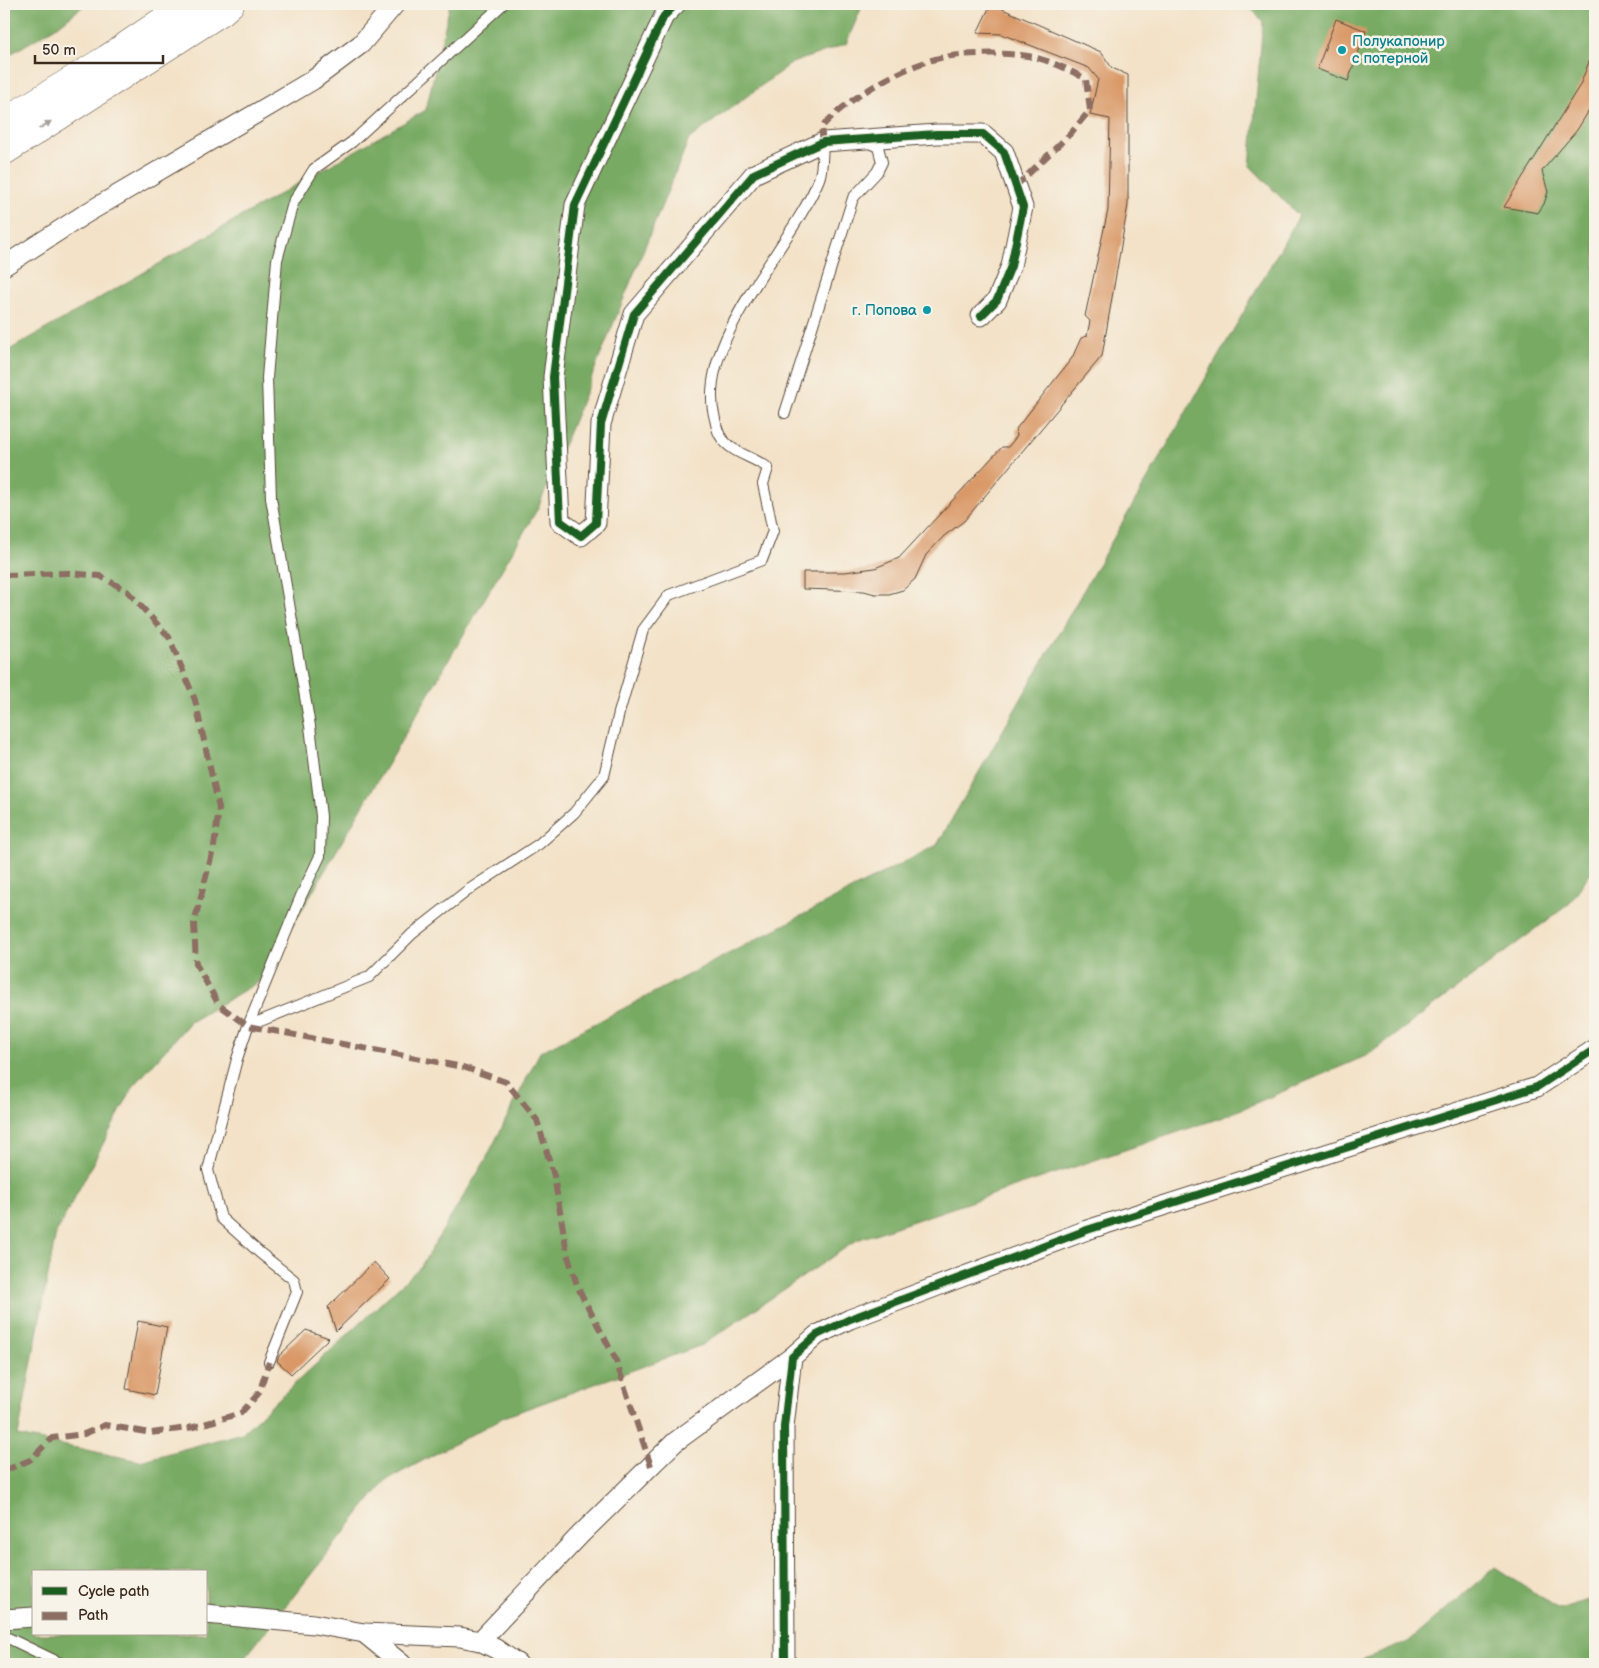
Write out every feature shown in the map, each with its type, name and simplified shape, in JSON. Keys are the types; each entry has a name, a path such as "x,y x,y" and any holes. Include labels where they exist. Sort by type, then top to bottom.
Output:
{"highway":[{"path":"4,122 107,59 188,4"},
{"path":"4,151 129,72 230,4"}],"street":[{"path":"4,266 85,214 313,80 361,44 395,4"},
{"path":"676,4 664,16 575,205 554,377 560,521 580,536 596,523 601,424 634,314 754,174 823,142 937,134 983,134 1004,152 1023,207 1011,266 997,300 981,316"},
{"path":"480,1641 580,1535 675,1442 792,1357 817,1335 850,1319 1087,1230 1537,1087 1595,1050"},
{"path":"784,1664 784,1427 792,1357"},
{"path":"208,1614 314,1624 364,1633 429,1634 480,1641 496,1648 518,1664"},
{"path":"4,1619 32,1617"},
{"path":"364,1633 402,1664"}],"lane":[{"path":"269,1362 297,1292 294,1280 221,1218 208,1170 237,1059 248,1026 301,896 320,856 321,824 310,726 271,498 267,378 277,260 292,203 314,169 352,142 503,4"},
{"path":"785,413 853,198 877,172 882,162 878,147 862,138"},
{"path":"248,1026 369,978 412,934 467,891 539,844 574,813 604,776 619,713 643,630 669,595 762,560 773,531 763,484 768,468 736,452 720,436 714,414 712,395 714,367 732,326 819,178 823,142"},
{"path":"4,1636 62,1664"}],"green space":[{"path":"4,4 86,4 59,25 4,58"},
{"path":"450,4 863,4 846,44 792,63 689,139 538,508 260,981 190,1022 133,1087 56,1233 18,1436 140,1461 242,1433 421,1266 485,1161 540,1052 937,845 1299,216 1250,166 1263,22 1247,4 1595,4 1595,866 1569,904 1368,1055 1223,1117 857,1240 702,1345 504,1417 385,1481 240,1664 4,1664 4,353 426,110"},
{"path":"1495,1567 1559,1609 1595,1598 1595,1664 1351,1664 1408,1642"}],"building":[{"path":"991,4 1101,52 1112,68 1128,75 1128,205 1102,356 964,521 944,536 926,555 915,579 903,590 889,594 875,594 864,591 803,589 803,572 845,572 875,568 899,558 1002,447 1008,447 1017,436 1016,429 1072,358 1081,338 1087,336 1090,321 1085,316 1108,210 1110,119 1090,115 1098,79 1089,68 1001,34 977,33"},
{"name":"Полукапонир с потерной","path":"1336,19 1366,31 1348,81 1317,69"},
{"path":"1594,49 1595,101 1577,130 1542,171 1548,192 1544,204 1538,213 1504,207 1580,85"},
{"path":"374,1262 390,1279 336,1331 328,1307"},
{"path":"138,1321 167,1327 155,1395 126,1389"},
{"path":"306,1330 329,1338 291,1374 277,1361 279,1356"}],"marked path":[{"path":"823,142 821,128 845,106 878,84 913,67 945,57 965,55 1001,54 1033,57 1054,63 1086,79 1090,110 1071,133 1016,186"},
{"path":"4,575 69,573 100,576 127,591 169,637 195,700 219,808 214,846 194,923 196,964 219,1005 248,1026 463,1067 506,1082 537,1120 554,1176 567,1253 578,1288 615,1358 651,1466"},
{"path":"4,1471 30,1460 52,1438 84,1434 105,1425 151,1433 194,1427 241,1413 259,1393 269,1362"}],"cycle path":[{"path":"676,4 664,16 575,205 553,377 560,521 581,536 596,523 601,424 634,314 754,174 823,142 937,134 983,134 1004,152 1023,207 1011,266 997,300 981,316"},
{"path":"785,1664 784,1427 792,1357 817,1335 850,1319 1087,1230 1537,1087 1595,1049"}],"place":[{"name":"Полукапонир с потерной","path":"1342,50"},
{"name":"г. Попова","path":"927,310"}]}
